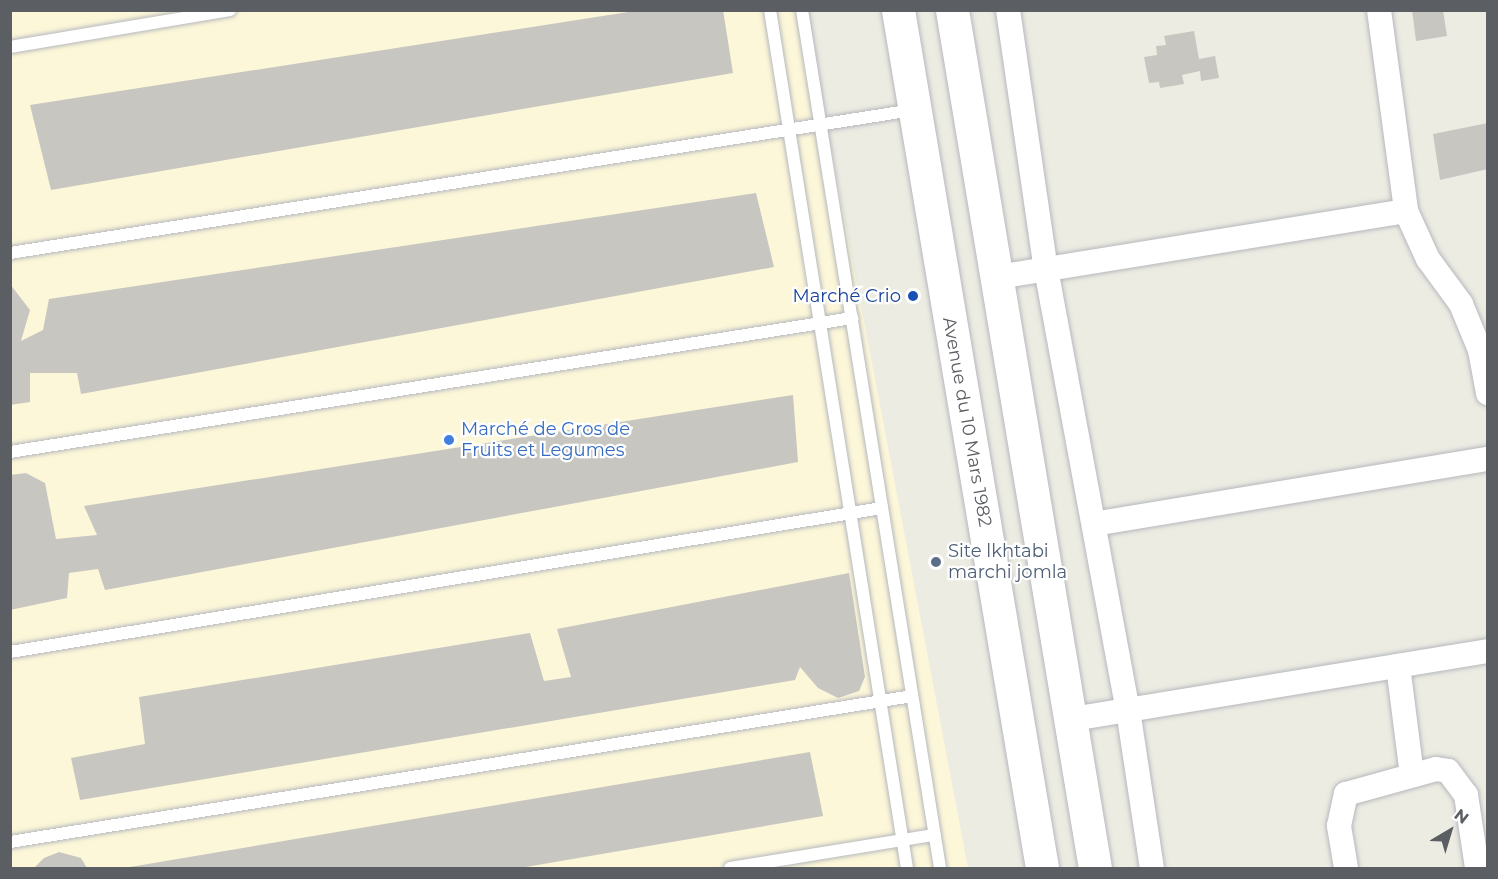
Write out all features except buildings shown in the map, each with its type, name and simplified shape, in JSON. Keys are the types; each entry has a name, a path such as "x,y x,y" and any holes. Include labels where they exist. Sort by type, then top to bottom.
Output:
{"main road":[{"name":"Avenue du 10 Mars 1982","path":"898,10 1042,868"},
{"path":"952,10 1073,719 1095,868"}],"street":[{"path":"1008,10 1046,269 1128,710 1152,868"},
{"path":"1379,10 1406,211 1428,259 1461,304 1480,350 1488,393"},
{"path":"998,277 1406,211"},
{"path":"1094,524 1488,459"},
{"path":"1073,719 1488,651"},
{"path":"1398,666 1412,775"},
{"path":"1346,868 1339,826 1346,795 1436,769 1448,771 1466,795 1477,868"}],"lane":[{"path":"10,47 230,10"},
{"path":"770,10 907,868"},
{"path":"802,10 940,868"},
{"path":"10,253 914,110"},
{"path":"10,452 852,318"},
{"path":"10,652 882,508"},
{"path":"10,842 912,696"},
{"path":"730,868 934,835"}],"shaded area":[{"name":"Marché de Gros de Fruits et Legumes","path":"10,11 805,11 968,868 11,868"}],"place":[{"name":"Marché Crio","path":"913,296"},
{"name":"Marché de Gros de Fruits et Legumes","path":"449,440"},
{"name":"Site lkhtabi marchi jomla","path":"936,562"}]}
